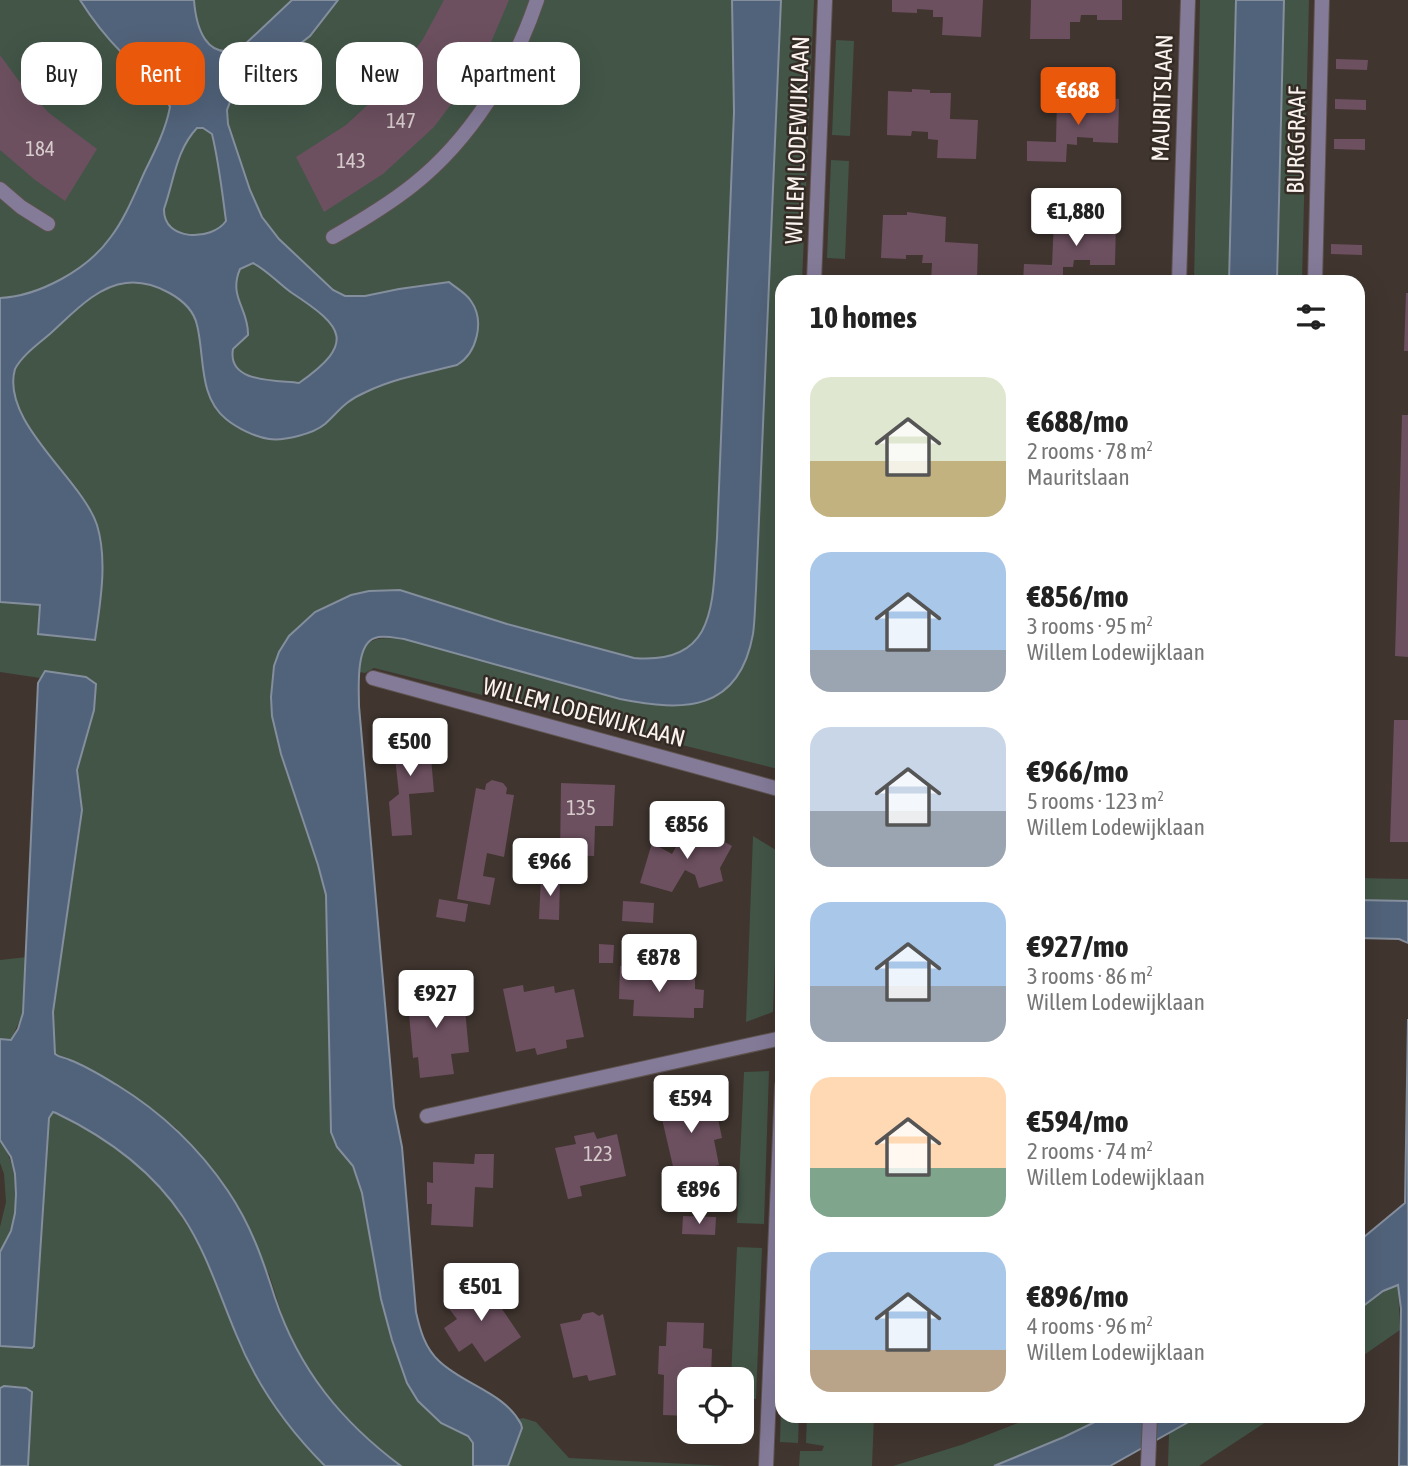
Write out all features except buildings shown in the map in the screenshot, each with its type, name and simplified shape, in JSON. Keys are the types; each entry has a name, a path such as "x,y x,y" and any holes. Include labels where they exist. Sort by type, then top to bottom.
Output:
{"street":[{"path":"333,237 383,207 416,183 462,136 506,69 526,30 537,0"},
{"name":"WILLEM LODEWIJKLAAN","path":"814,275 825,0"},
{"name":"MAURITSLAAN","path":"1179,275 1188,0"},
{"name":"BURGGRAAF","path":"1315,275 1322,0"},
{"path":"0,189 21,207 48,224"},
{"name":"WILLEM LODEWIJKLAAN","path":"373,678 775,788"},
{"path":"427,1116 775,1040"},
{"path":"766,1466 775,1252"},
{"path":"1148,1463 1150,1423"}],"green space":[{"path":"0,0 756,0 737,517 693,684 311,615 285,644 273,677 272,713 279,750 318,862 326,896 329,939 330,1114 337,1147 353,1166 362,1193 381,1299 407,1383 418,1401 441,1423 468,1436 473,1442 473,1466 401,1466 349,1423 303,1361 284,1321 269,1274 176,1128 118,1086 55,1054 53,1012 81,823 77,770 94,710 96,684 86,677 45,671 40,678 0,672 0,602 40,605 38,634 94,640 98,616 0,591"},
{"path":"781,0 814,0 802,275 775,275 775,768 374,668 365,673 359,672 363,652 371,642 384,638 404,639 620,699 652,705 715,698 740,672 753,634"},
{"path":"1200,0 1236,0 1229,275 1194,275"},
{"path":"1284,0 1309,0 1302,275 1278,275"},
{"path":"836,40 854,41 850,136 832,135"},
{"path":"831,160 849,161 845,259 827,258"},
{"path":"753,836 775,850 773,1012 746,1022"},
{"path":"1365,878 1408,879 1408,901 1365,900"},
{"path":"27,957 23,1013 11,1040 0,1039 0,960"},
{"path":"769,1071 764,1224 737,1223 744,1072"},
{"path":"53,1112 80,1124 123,1153 170,1201 206,1259 259,1382 285,1420 325,1466 28,1466 32,1392 0,1388 0,1346 31,1348 49,1118"},
{"path":"0,1140 12,1166 16,1195 12,1224 0,1252 0,1227 6,1202 4,1174 0,1163"},
{"path":"737,1247 762,1248 756,1399 754,1367 732,1367"},
{"path":"1398,1284 1400,1330 1365,1354 1365,1305"},
{"path":"519,1419 536,1422 569,1458 727,1466 508,1466 522,1428"},
{"path":"781,1423 799,1423 798,1443 780,1442"},
{"path":"807,1423 874,1423 872,1466 799,1466 800,1451 822,1451 824,1446 806,1443"},
{"path":"1018,1423 1093,1423 994,1466 893,1466 961,1445"},
{"path":"1187,1423 1264,1423 1199,1466 1168,1466 1169,1433"}],"water":[{"path":"80,0 194,0 197,21 205,39 219,50 219,105 229,105 228,124 250,190 262,217 279,239 333,290 345,296 365,296 449,282 471,301 478,318 478,327 470,353 457,365 377,387 353,399 325,424 306,434 269,439 241,429 217,410 207,388 197,325 193,315 179,299 147,284 126,283 105,289 86,302 22,358 15,369 14,389 19,409 30,430 89,507 97,525 103,568 95,640 38,634 40,605 0,602 0,298 46,287 89,261 115,231 129,206 160,140 169,105 205,105 205,42 116,42 116,47","holes":["197,128 203,128 212,134 226,221 210,232 189,235 171,228 164,209 184,146","253,263 323,316 336,336 336,346 329,357 299,383 255,378 237,368 233,360 233,349 248,335 236,287 240,269"]},
{"path":"292,0 338,0 302,42 247,42"},
{"path":"732,0 781,0 755,618 746,660 735,679 722,692 705,701 687,705 666,705 620,699 404,639 375,638 364,649 361,658 359,706 394,1107 402,1147 416,1312 424,1338 434,1356 449,1369 505,1404 514,1413 522,1428 508,1466 473,1466 473,1443 468,1436 441,1423 418,1401 407,1383 381,1299 362,1193 353,1166 337,1147 331,1132 326,895 281,754 272,716 274,666 289,636 315,612 351,595 369,591 400,590 507,624 634,658 661,657 682,651 696,640 705,625 711,606 717,538 734,112"},
{"path":"1236,0 1284,0 1277,275 1229,275"},
{"path":"45,671 86,677 96,684 94,710 77,770 82,810 53,1012 55,1054 88,1068 133,1096 164,1119 205,1160 228,1191 250,1230 285,1324 310,1371 360,1431 401,1466 325,1466 285,1421 263,1388 244,1352 199,1245 171,1200 127,1156 75,1122 53,1112 49,1118 34,1346 0,1346 0,1252 11,1231 16,1194 11,1157 0,1140 0,1039 11,1040 23,1013 38,683"},
{"path":"1365,900 1408,901 1408,943 1399,939 1365,938"},
{"path":"1408,1019 1408,1466 1399,1466 1401,1309 1398,1285 1383,1291 1365,1305 1365,1236 1405,1203"},
{"path":"0,1388 26,1388 32,1392 28,1466 0,1466"},
{"path":"1093,1423 1187,1423 1110,1466 994,1466"}]}
